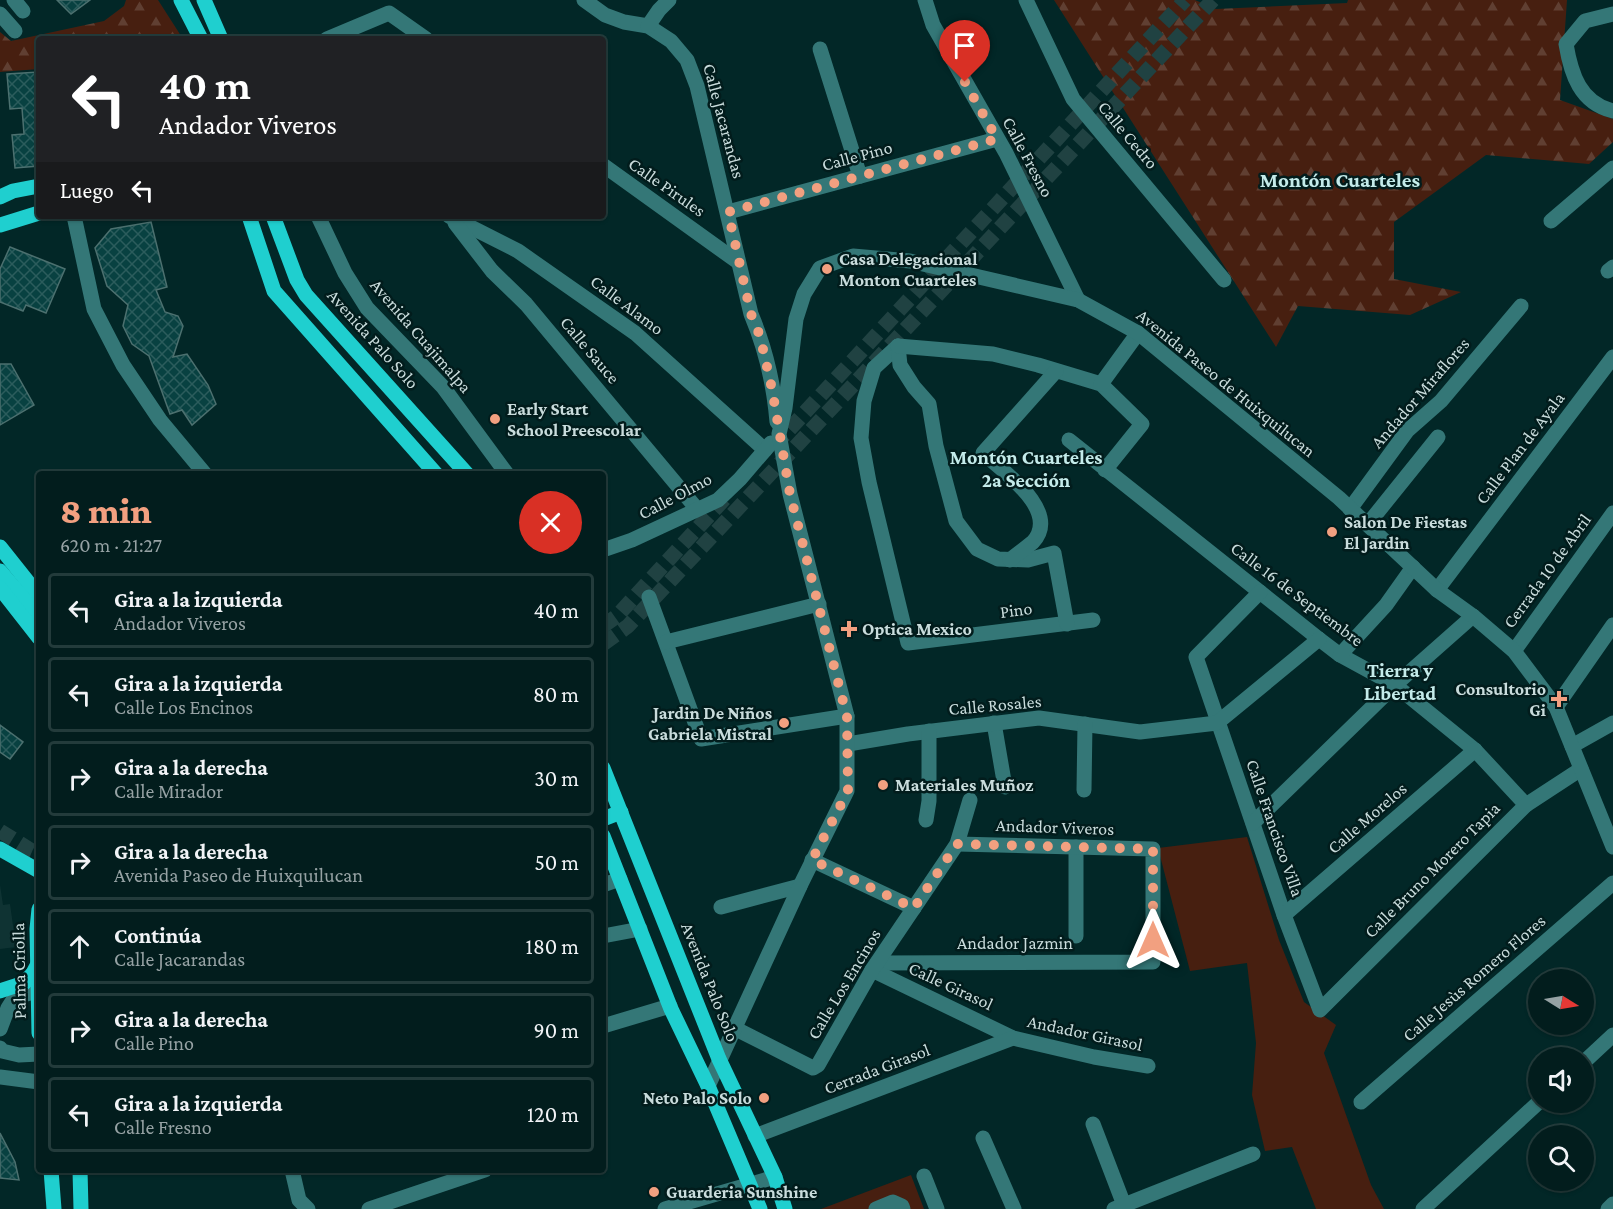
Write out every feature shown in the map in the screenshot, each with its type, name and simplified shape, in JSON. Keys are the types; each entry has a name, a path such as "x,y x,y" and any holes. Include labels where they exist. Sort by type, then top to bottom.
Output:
{"main road":[{"path":"181,0 190,13 200,36"},
{"path":"204,0 219,36"},
{"path":"0,196 36,187"},
{"path":"0,225 36,214"},
{"path":"250,219 274,291 433,471"},
{"name":"Avenida Palo Solo","path":"274,219 297,280 306,295 464,471"},
{"path":"392,424 409,407"},
{"path":"0,547 36,592"},
{"path":"0,571 36,613"},
{"path":"0,588 36,634"},
{"name":"Avenida Palo Solo","path":"606,775 719,1059 775,1177 785,1209"},
{"path":"606,818 621,812"},
{"path":"606,844 670,1006 752,1185 760,1209"},
{"path":"0,849 36,870"},
{"path":"19,861 36,864"},
{"path":"0,991 24,983 36,968"},
{"path":"51,1173 54,1209"},
{"path":"80,1173 81,1209"}],"street":[{"path":"584,0 605,15 624,22 648,26 669,0"},
{"name":"Calle Fresno","path":"925,0 933,25 1006,153 1078,300"},
{"name":"Calle Cedro","path":"1026,0 1073,99 1224,280"},
{"path":"334,36 389,13 422,36"},
{"path":"0,14 15,31"},
{"path":"1613,14 1585,21 1566,44 1570,69 1580,89 1601,108 1613,111"},
{"name":"Calle Jacarandas","path":"648,26 671,41 687,60 697,86 751,314 760,336 776,407 778,434"},
{"path":"820,49 860,176"},
{"name":"Calle Pino","path":"728,212 997,139"},
{"name":"Calle Pirules","path":"606,167 738,262"},
{"path":"1551,221 1613,168"},
{"path":"75,219 94,309 123,365 160,420 202,471"},
{"name":"Avenida Cuajimalpa","path":"319,219 345,273 367,308 443,387 505,471"},
{"name":"Calle Sauce","path":"453,219 492,271 526,304 697,509"},
{"name":"Calle Alamo","path":"455,219 518,251 635,333 765,450"},
{"name":"Avenida Paseo de Huixquilucan","path":"708,1086 812,860 848,791 847,717 790,494 778,434 785,408 796,319 804,294 820,268 853,256 910,261 1078,300 1138,333 1350,508 1437,590 1473,616 1514,651 1556,707 1613,847"},
{"name":"Andador Miraflores","path":"1350,508 1407,431 1441,401 1521,306"},
{"path":"1101,384 1138,333"},
{"path":"1067,624 1054,553 1028,560 998,559 978,549 956,521 936,446 929,404 914,387 900,364 898,346 993,354 1101,384 1142,424 1105,470"},
{"name":"Pino","path":"898,346 874,368 864,401 861,438 869,482 909,643 1093,620"},
{"name":"Calle Plan de Ayala","path":"1437,590 1613,357"},
{"path":"1010,560 1034,541 1040,529 1040,513 1032,499 983,453 1056,371"},
{"name":"Calle Olmo","path":"606,549 632,540 718,500 740,479 778,434"},
{"path":"1368,524 1438,437"},
{"name":"Calle 16 de Septiembre","path":"1069,440 1340,655 1395,685 1475,750 1526,805"},
{"name":"Cerrada 10 de Abril","path":"1514,651 1613,513"},
{"path":"1340,655 1386,605 1413,567"},
{"name":"Calle Francisco Villa","path":"1260,592 1196,657 1284,915 1320,1010"},
{"path":"649,597 701,739 847,717"},
{"path":"666,642 819,604"},
{"path":"1253,823 1395,685 1473,616"},
{"path":"1556,707 1613,625"},
{"path":"1217,723 1319,639"},
{"name":"Calle Rosales","path":"848,744 929,731 1039,718 1140,732 1217,723"},
{"path":"994,723 1005,787"},
{"path":"1572,746 1613,723"},
{"path":"1084,790 1085,724"},
{"path":"926,820 929,801 929,731"},
{"name":"Calle Morelos","path":"1284,915 1475,750"},
{"name":"Calle Bruno Morero Tapia","path":"1320,1010 1526,805 1581,769"},
{"name":"Calle Los Encinos","path":"734,1028 815,1068 874,967 957,844 970,800"},
{"name":"Andador Viveros","path":"957,844 1153,849 1153,962"},
{"path":"1076,847 1076,936"},
{"path":"812,860 914,908"},
{"path":"606,884 620,879"},
{"name":"Calle Jesùs Romero Flores","path":"1361,1102 1613,883"},
{"path":"721,907 800,886"},
{"path":"606,935 640,929"},
{"name":"Andador Jazmin","path":"874,967 1153,962"},
{"name":"Calle Girasol","path":"874,967 1013,1038"},
{"path":"0,1029 15,997 36,992"},
{"path":"606,1025 670,1006"},
{"path":"1594,1053 1613,1035"},
{"name":"Andador Girasol","path":"1013,1038 1094,1058 1148,1066"},
{"name":"Cerrada Girasol","path":"755,1136 1013,1038"},
{"path":"0,1048 2,1052 19,1055 36,1054"},
{"path":"0,1077 36,1082"},
{"path":"1423,1209 1528,1112"},
{"path":"1093,1124 1119,1207 1253,1154"},
{"path":"983,1138 1014,1209"},
{"path":"293,1173 299,1200 308,1209"},
{"path":"369,1209 475,1173"},
{"path":"924,1176 937,1209"},
{"path":"665,1209 775,1177"},
{"path":"876,1209 893,1202 902,1206 903,1209"},
{"path":"1608,1209 1613,1204"}],"shaded area":[{"path":"0,885 3,905 10,904 16,947 0,949"}],"green space":[{"path":"126,0 158,0 181,36 36,36 36,69 0,72 0,32 11,41 104,21 124,6"},
{"path":"1054,0 1195,0 1216,9 1347,3 1348,0 1567,0 1560,100 1613,119 1613,142 1589,164 1486,155 1394,222 1394,279 1461,292 1410,315 1298,306 1276,347"},
{"path":"1247,837 1279,940 1304,1002 1336,1025 1324,1053 1371,1185 1384,1209 1316,1209 1292,1147 1265,1151 1252,1095 1256,1043 1247,963 1190,971 1158,848"},
{"path":"911,1175 924,1209 821,1209"}],"building":[{"path":"57,0 90,0 71,14"},
{"path":"36,72 36,166 15,168 12,135 24,134 22,108 10,109 7,74"},
{"path":"151,222 167,287 156,290 165,312 178,316 183,326 173,357 187,354 208,385 216,404 192,425 182,410 170,414 149,356 132,344 123,326 128,305 107,286 95,248 111,229"},
{"path":"10,247 65,269 46,313 26,305 23,311 0,302 0,269"},
{"path":"0,364 11,364 34,405 0,425"},
{"path":"0,725 23,742 10,759 0,752"},
{"path":"0,1133 15,1162 19,1180 0,1178"}],"tunnel":[{"path":"774,446 1185,0"},
{"path":"606,642 628,626 1213,0"},
{"path":"606,624 617,616 727,496"},
{"path":"0,831 36,853"}],"place":[{"name":"Casa Delegacional Monton Cuarteles","path":"827,269"},
{"name":"Early Start School Preescolar","path":"495,419"},
{"name":"Salon De Fiestas El Jardin","path":"1332,532"},
{"name":"Optica Mexico","path":"849,629"},
{"name":"Consultorio Gi","path":"1559,699"},
{"name":"Jardin De Niños Gabriela Mistral","path":"784,723"},
{"name":"Materiales Muñoz","path":"883,785"},
{"name":"Neto Palo Solo","path":"764,1098"},
{"name":"Guarderia Sunshine","path":"654,1192"}],"district":[{"name":"Montón Cuarteles","path":"1340,180"},
{"name":"Montón Cuarteles 2a Sección","path":"1026,468"},
{"name":"Tierra y Libertad","path":"1400,682"}],"route":[{"path":"965,82 997,139 728,212 738,262 751,314 760,336 776,407 778,434 790,494 847,717 848,791 812,860 914,908 957,844 1153,849 1153,940"}]}
